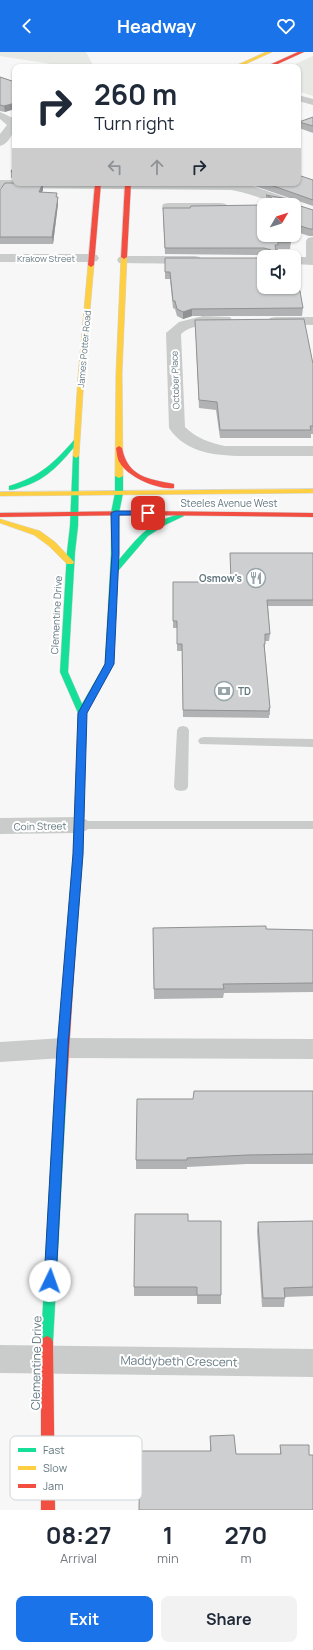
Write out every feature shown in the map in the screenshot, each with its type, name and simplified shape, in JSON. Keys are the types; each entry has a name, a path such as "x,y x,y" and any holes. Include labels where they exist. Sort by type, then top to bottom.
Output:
{"main road":[{"path":"242,64 270,52"},
{"path":"274,64 302,52"},
{"name":"James Potter Road","path":"75,514 77,440 98,186"},
{"path":"115,513 119,493 119,373 128,186"},
{"path":"0,492 36,480 46,474 55,467 77,440"},
{"path":"118,447 124,464 137,475 145,479 166,485 194,490 223,492"},
{"name":"Steeles Avenue West","path":"0,492 119,493 313,491"},
{"name":"Steeles Avenue West","path":"0,515 115,513 313,514"},
{"name":"Clementine Drive","path":"82,713 109,664 114,571 115,513"},
{"name":"Clementine Drive","path":"47,1436 46,1359 63,1048 79,825 82,713 64,672 70,562 75,514"},
{"path":"114,571 145,534 162,523 186,514"},
{"path":"0,521 10,526 30,530 42,536 70,562"},
{"name":"Clementine Drive","path":"48,1500 48,1510"}],"street":[{"path":"301,99 313,102"},
{"path":"0,115 12,123"},
{"path":"0,142 12,125"},
{"path":"0,184 12,184"},
{"path":"231,186 246,188 274,198"},
{"path":"168,207 232,206"},
{"path":"301,260 313,260 313,241"},
{"name":"Krakow Street","path":"0,258 92,258"},
{"path":"124,260 210,260"},
{"name":"October Place","path":"242,320 192,322 180,326 173,333 177,428 185,437 213,449 225,451 313,451"},
{"path":"258,320 313,321"},
{"name":"Coin Street","path":"0,826 79,825"},
{"path":"0,1052 63,1048 313,1049"},
{"name":"Maddybeth Crescent","path":"0,1359 313,1363"}],"lane":[{"path":"181,787 183,730"},
{"path":"204,740 313,743"},
{"path":"79,825 313,825"}],"shaded area":[{"path":"0,52 86,52 92,64 51,64 0,56"},
{"path":"313,56 313,96 301,92 301,64 296,64"}],"building":[{"path":"0,77 12,81 12,104 4,106 0,105"},
{"path":"313,117 313,126 301,123"},
{"path":"301,176 313,180 313,200 273,186 301,186"},
{"path":"5,183 12,183 12,186 42,186 39,192 57,193 56,197 58,197 52,237 0,237 0,190"},
{"path":"266,195 282,198 272,198"},
{"path":"257,205 257,242 278,242 278,245 275,245 276,250 264,248 165,248 163,208 190,208 191,206"},
{"path":"301,206 313,210 313,229 301,226"},
{"path":"165,258 257,258 257,294 301,294 303,308 192,309 183,312 177,309 175,301 173,301 170,272 165,272"},
{"path":"304,319 313,364 313,426 310,426 311,430 220,430 217,402 199,400 195,320"},
{"path":"230,553 313,553 313,600 267,600 270,634 265,634 264,644 270,708 269,711 183,710 182,644 177,644 177,621 173,621 173,582 231,582"},
{"path":"266,926 266,929 313,930 313,983 223,984 224,989 154,989 153,928"},
{"path":"194,1091 313,1091 313,1154 247,1155 187,1158 187,1160 136,1160 137,1099 193,1099"},
{"path":"135,1214 188,1214 188,1221 221,1221 221,1295 197,1295 197,1287 134,1287"},
{"path":"313,1221 313,1287 284,1288 285,1298 263,1298 258,1222"},
{"path":"234,1435 236,1454 281,1454 280,1445 309,1445 309,1455 313,1455 313,1510 139,1510 139,1500 142,1500 142,1451 211,1451 210,1436"}],"traffic: fast":[{"path":"12,488 23,485 41,476 56,464 77,440"},
{"path":"76,456 74,526 71,552 64,672 82,713 81,741"},
{"path":"82,713 109,664 115,554 115,513 119,493 119,476"},
{"path":"114,571 145,534 162,523 180,516"},
{"path":"47,1342 60,1101"}],"traffic: slow":[{"path":"242,64 270,52"},
{"path":"119,476 119,373 124,257"},
{"path":"76,456 81,377 91,265"},
{"path":"0,494 313,491"},
{"path":"1,521 37,533 52,544 70,562"},
{"path":"70,956 78,854 81,741"}],"traffic: jam":[{"path":"274,64 302,52"},
{"path":"91,265 98,186"},
{"path":"124,257 128,186"},
{"path":"119,448 123,463 132,472 144,479 171,486"},
{"path":"0,515 136,513 313,515"},
{"path":"60,1101 70,956"},
{"path":"47,1342 48,1436"},
{"path":"48,1500 48,1510"}],"place":[{"name":"Osmow's","path":"256,578"},
{"name":"TD","path":"224,691"}],"route":[{"path":"50,1281 63,1048 78,854 82,713 109,664 115,554 115,513 148,513"}]}
